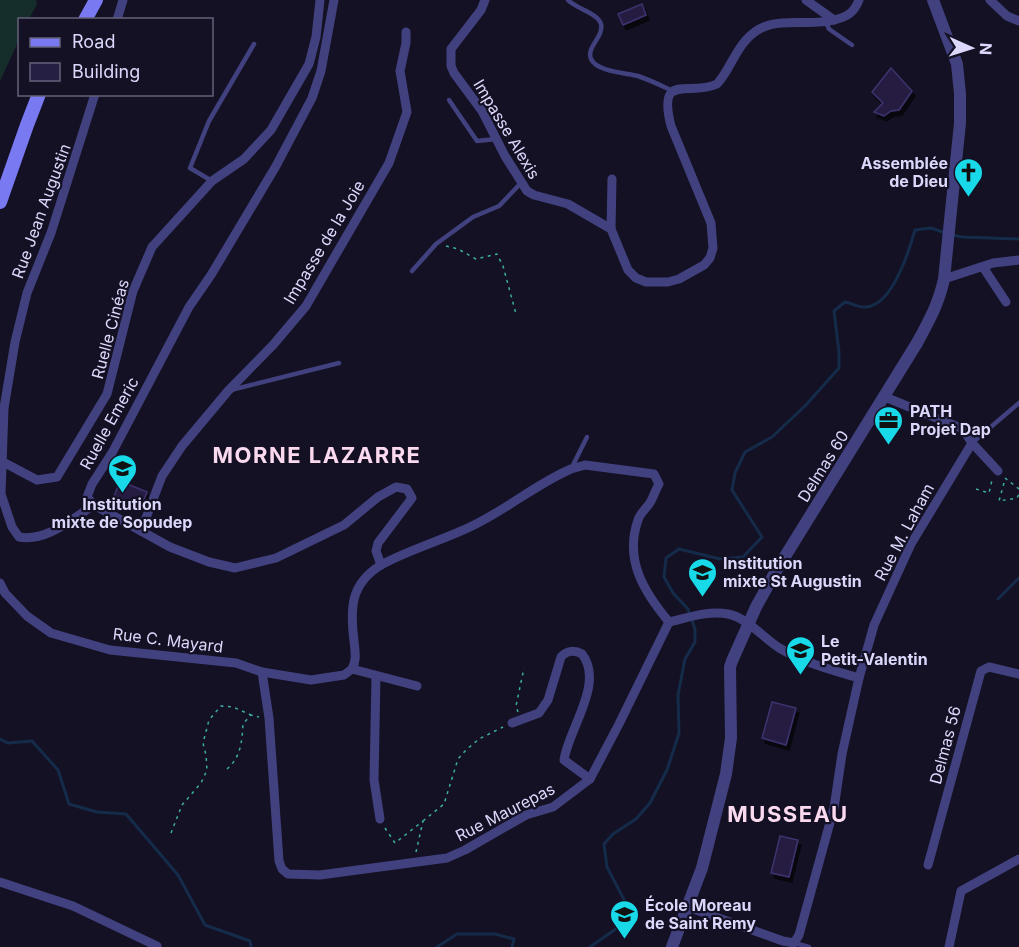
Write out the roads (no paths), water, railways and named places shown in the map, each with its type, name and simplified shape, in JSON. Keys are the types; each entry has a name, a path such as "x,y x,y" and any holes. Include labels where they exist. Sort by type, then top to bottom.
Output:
{"main road":[{"path":"87,18 96,0"},
{"path":"0,202 38,96"}],"street":[{"path":"118,18 123,0"},
{"name":"Ruelle Cinéas","path":"3,462 37,480 57,477 107,394 134,291 152,247 212,181 244,159 271,130 309,64 316,37 320,0"},
{"name":"Ruelle Emeric","path":"94,505 87,497 92,484 112,453 189,307 211,275 276,166 312,98 321,71 334,0"},
{"name":"Impasse Alexis","path":"486,0 481,10 454,42 450,58 454,73 482,111 521,183 534,195 568,204 611,230"},
{"path":"807,0 830,21"},
{"path":"612,179 611,230 628,270 636,278 646,282 668,282 679,279 704,265 710,258 714,236 711,223 671,126 667,111 669,96 673,91 684,88 705,88 717,84 745,41 761,28 786,21 830,21 846,17 853,12 859,0"},
{"name":"Delmas 60","path":"672,947 702,868 726,774 730,738 730,668 736,647 776,571 885,397 936,310 944,279 960,123 960,94 957,64 933,0"},
{"path":"990,0 1006,16 1019,21"},
{"name":"Impasse de la Joie","path":"141,531 162,476 182,446 228,391 273,345 306,306 389,164 407,112 400,71 406,32"},
{"name":"Rue Jean Augustin","path":"94,96 51,233 27,293 15,342 4,408 1,494 12,527 19,537 27,538 50,532 94,505"},
{"path":"944,279 1000,262 1019,260"},
{"path":"983,267 1006,302"},
{"path":"885,397 963,429 972,443 998,471"},
{"name":"Rue M. Laham","path":"794,942 799,935 834,808 842,754 873,625 911,544 972,443"},
{"path":"417,686 352,669 356,655 351,613 358,587 370,572 394,557 475,525 571,469 585,465 654,474 659,484 651,502 638,518 633,545 637,574 653,603 669,622 724,613 740,618 779,648 800,659 859,678"},
{"path":"94,505 170,547 209,562 235,568 276,558 344,525 378,497 396,487 407,489 412,498 378,543 376,551 381,565"},
{"name":"Rue C. Mayard","path":"0,583 5,593 27,616 51,633 110,650 236,663 262,672 311,680 344,675 352,669"},
{"name":"Rue Maurepas","path":"262,672 269,718 279,861 282,869 288,874 320,875 447,858 526,815 553,807 590,779 669,622"},
{"path":"516,721 539,713 548,699 561,657 565,652 576,651 582,654 588,665 588,690 564,760 590,779"},
{"name":"Delmas 56","path":"928,865 981,671 988,667 1019,674"},
{"path":"376,676 374,780 380,819"},
{"path":"949,947 961,891 1019,859"},
{"path":"0,882 73,906 157,946"},
{"path":"688,907 783,941 794,942"}],"lane":[{"path":"568,0 596,18 601,24 590,55 596,65 639,76 673,91"},
{"path":"830,21 829,28 852,45"},
{"path":"212,181 190,168 209,121 254,44"},
{"path":"449,100 477,141 496,139"},
{"path":"412,271 436,244 473,217 499,206 521,183"},
{"path":"228,391 276,377 339,363"},
{"path":"972,443 1019,403"},
{"path":"571,469 587,437"},
{"path":"794,942 809,947"}],"waterway":[{"path":"590,947 620,926 630,911 607,867 604,844 613,834 636,819 650,803 667,770 679,733 678,695 685,659 695,642 695,629 688,609 673,593 664,577 666,558 679,549 720,559 743,557 762,537 732,490 735,473 745,452 772,437 805,406 839,368 834,311 845,302 864,307 874,305 883,298 898,277 915,230 931,228 946,233"},
{"path":"952,235 1019,239"},
{"path":"998,599 1019,578"},
{"path":"0,739 8,743 32,741 58,770 69,804 97,812 126,814 178,875 205,925 250,941 251,947"},
{"path":"437,947 457,934 495,934 514,939 512,947"}],"place":[{"name":"Assemblée de Dieu","path":"969,198"},
{"name":"PATH Projet Dap","path":"889,446"},
{"name":"Institution mixte de Sopudep","path":"122,494"},
{"name":"Institution mixte St Augustin","path":"702,598"},
{"name":"Le Petit-Valentin","path":"800,676"},
{"name":"École Moreau de Saint Remy","path":"624,940"}],"district":[{"name":"MORNE LAZARRE","path":"317,455"},
{"name":"MUSSEAU","path":"788,814"}]}
